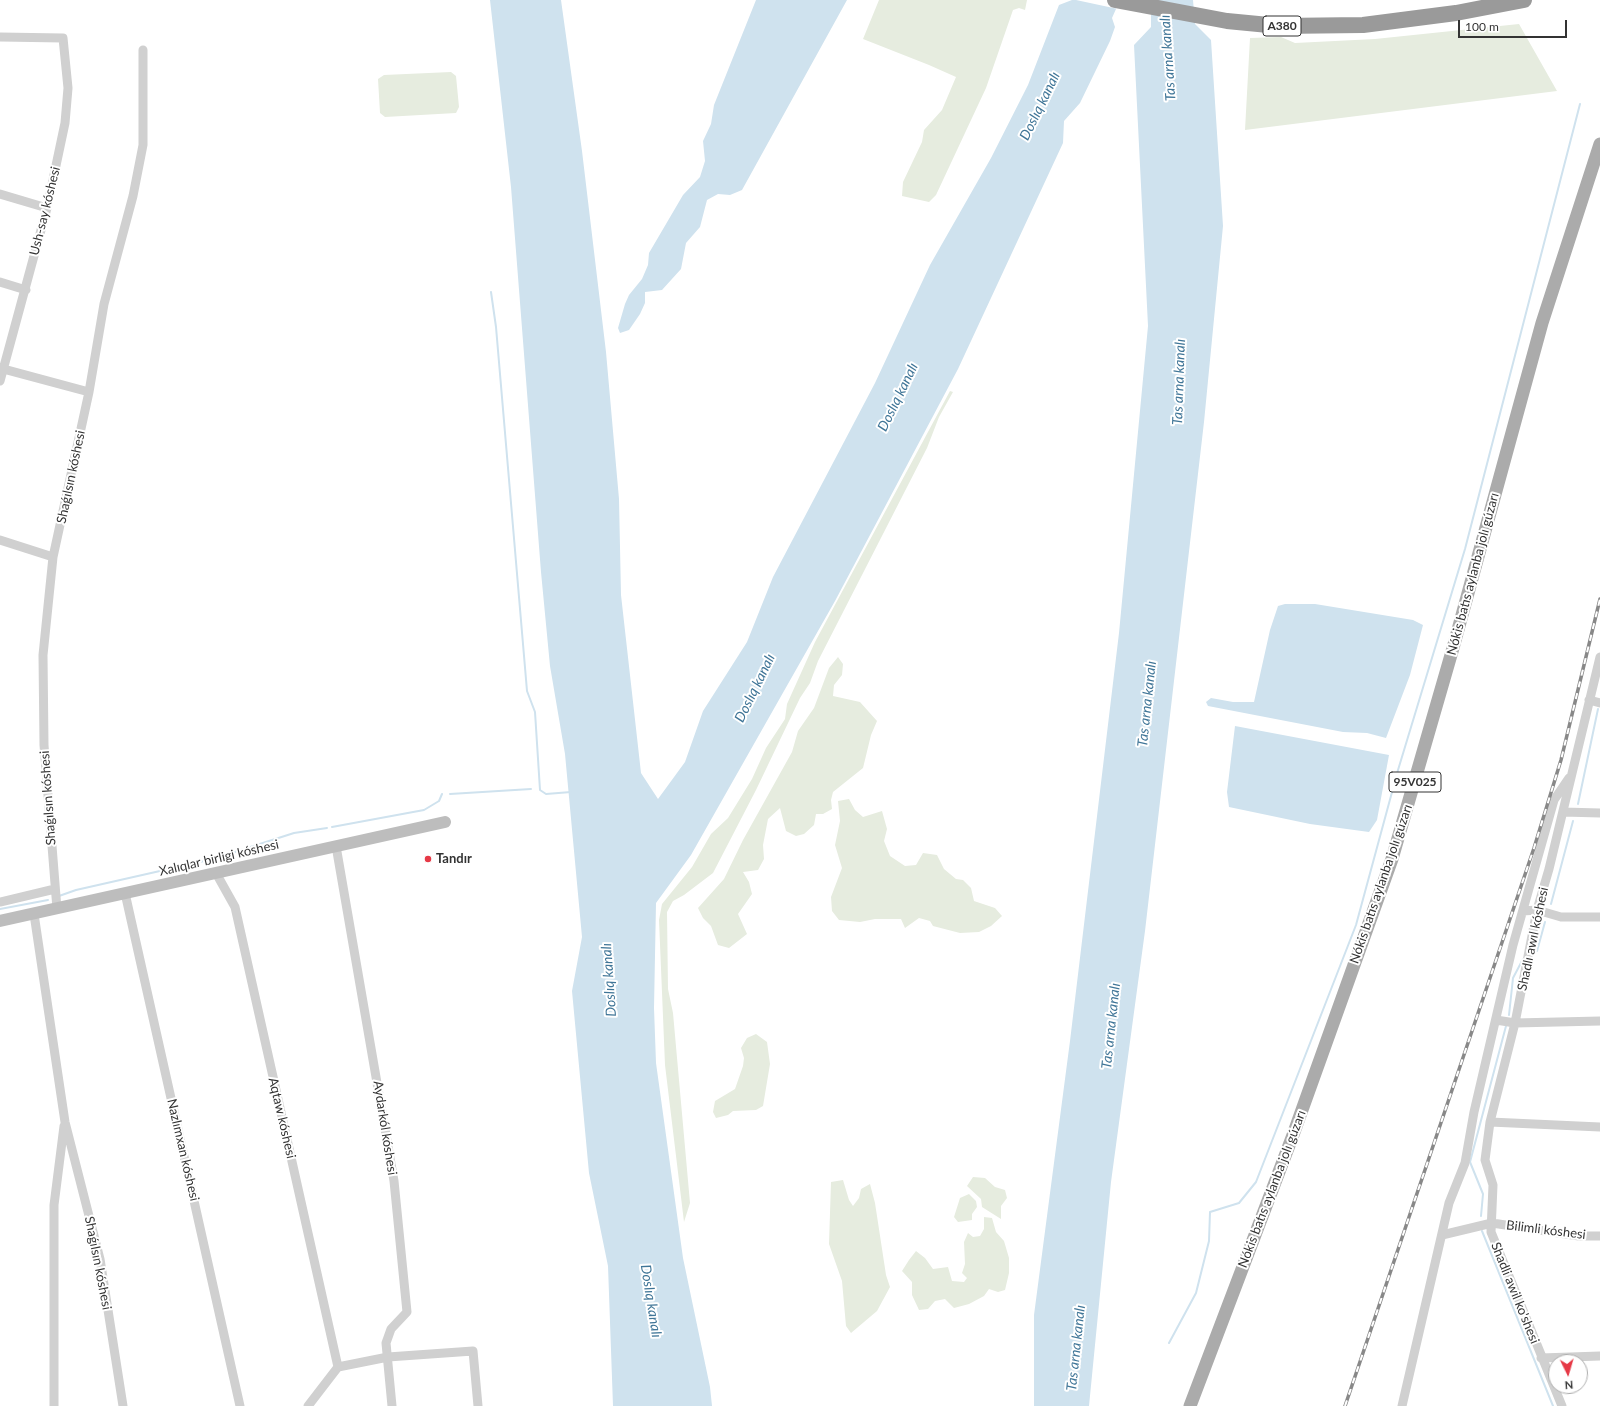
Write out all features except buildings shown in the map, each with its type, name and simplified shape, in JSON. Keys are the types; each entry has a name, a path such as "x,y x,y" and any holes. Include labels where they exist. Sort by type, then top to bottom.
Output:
{"highway":[{"name":"A380","path":"1128,3 1200,16 1279,26 1363,24 1456,12 1524,0"}],"main road":[{"name":"Nókis batıs aylanba jolı gúzarı","path":"1190,1406 1290,1143 1392,859 1453,648 1542,323 1600,144"}],"street":[{"name":"Ush-say kóshesi","path":"0,37 63,38 68,88 66,123 47,208 26,290 2,369 0,381"},
{"name":"Shaǵılsın kóshesi","path":"56,909 44,745 43,655 53,557 89,392 104,304 133,196 143,146 143,50"},
{"path":"0,194 47,208"},
{"path":"0,282 26,290"},
{"path":"2,369 89,392"},
{"path":"0,540 53,557"},
{"name":"Shadlı awıl kóshesi","path":"1492,1223 1493,1185 1485,1160 1490,1122 1515,1023 1538,910 1600,657"},
{"path":"1589,700 1600,703"},
{"path":"1402,1406 1449,1203 1464,1163 1474,1112 1523,911 1554,800 1572,773"},
{"path":"1563,812 1600,813"},
{"name":"Xalıqlar birligi kóshesi","path":"0,921 445,822"},
{"name":"Aydarkól kóshesi","path":"336,846 394,1188 407,1312 391,1330 386,1343 392,1406"},
{"name":"Aqtaw kóshesi","path":"216,873 235,907 338,1367"},
{"path":"0,902 55,889"},
{"name":"Nazlımxan kóshesi","path":"125,893 240,1406"},
{"path":"1523,911 1538,910 1561,917 1600,917"},
{"name":"Shaǵılsın kóshesi","path":"34,914 65,1122 100,1259 123,1406"},
{"path":"1496,1020 1515,1023 1600,1021"},
{"name":"Shaǵılsın kóshesi","path":"54,1406 54,1205 65,1122"},
{"path":"1490,1122 1600,1127"},
{"path":"1442,1235 1492,1223"},
{"name":"Bilimli kóshesi","path":"1492,1223 1579,1236 1600,1236"},
{"name":"Shadli awil ko'shesi","path":"1492,1223 1490,1232 1562,1406"},
{"path":"308,1406 338,1367 388,1357 473,1351 478,1406"},
{"path":"1541,1358 1600,1356"}],"shaded area":[{"path":"879,0 1027,0 1025,10 1019,8 1013,10 986,88 936,195 929,202 902,196 903,182 922,142 924,130 942,110 956,77 863,39"},
{"path":"1519,24 1557,91 1245,130 1250,38 1281,37 1295,43 1375,39"},
{"path":"451,72 456,76 459,107 456,113 385,117 380,113 378,79 384,75"},
{"path":"950,391 953,392 939,417 927,448 818,661 810,683 800,698 756,790 713,873 684,895 673,901 667,912 668,989 673,1013 690,1203 684,1222 665,1065 659,920 662,904 692,867 711,834 728,818 752,779 766,748 785,719 787,704 815,642"},
{"path":"838,657 843,664 842,675 834,685 833,696 860,702 877,721 871,735 863,768 833,792 831,800 832,809 823,814 816,814 814,825 804,834 796,836 786,831 780,808 768,819 763,845 764,859 758,870 743,872 749,882 752,894 738,914 747,934 729,948 718,945 711,926 703,918 698,908 724,879 743,840 792,752 798,731 814,708 829,668"},
{"path":"849,799 855,810 863,817 882,811 887,829 884,841 890,856 905,866 916,865 923,853 937,855 944,869 956,879 963,880 971,888 974,901 995,908 1002,916 991,926 979,932 960,933 933,926 930,921 919,918 905,928 901,919 875,919 860,922 839,920 832,911 831,897 842,868 835,845 840,821 838,801"},
{"path":"756,1034 767,1042 770,1064 763,1106 756,1110 733,1111 728,1115 716,1118 713,1112 715,1101 735,1089 743,1066 744,1058 741,1048 747,1038"},
{"path":"973,1177 985,1178 995,1187 1005,1190 1007,1198 1001,1206 1001,1219 982,1207 981,1199 967,1186"},
{"path":"843,1180 849,1200 853,1206 859,1198 861,1189 870,1184 875,1203 886,1275 890,1287 877,1311 851,1333 846,1326 842,1281 829,1244 831,1182"},
{"path":"969,1194 976,1201 977,1207 972,1214 972,1220 958,1222 954,1217 960,1198"},
{"path":"984,1217 992,1218 996,1232 1004,1241 1009,1258 1009,1273 1005,1290 998,1292 989,1289 984,1296 969,1304 954,1308 945,1299 935,1301 928,1309 919,1310 912,1295 912,1282 902,1271 909,1260 916,1251 925,1258 933,1269 948,1267 952,1281 964,1282 967,1278 962,1273 965,1264 964,1242 968,1233 973,1237 980,1236 984,1229"}],"water":[{"name":"Doslıq kanalı","path":"490,0 561,0 582,151 606,352 619,499 621,595 641,773 658,799 685,762 703,711 747,642 773,577 875,383 930,265 991,158 1028,85 1059,5 1072,0 1120,0 1112,18 1115,27 1110,41 1080,103 1064,121 1063,143 958,369 835,601 691,855 656,903 654,1008 656,1063 683,1258 710,1387 712,1406 613,1406 608,1266 589,1173 572,991 582,937 565,754 550,666 541,572 511,187"},
{"path":"756,0 847,0 742,190 730,195 718,194 707,200 700,227 686,243 681,269 662,290 645,292 645,303 640,314 629,330 620,333 618,328 625,304 629,295 642,279 648,265 649,253 683,195 700,177 705,161 703,141 711,124 714,105"},
{"name":"Tas arna kanalı","path":"1151,0 1193,0 1195,24 1211,40 1223,226 1204,422 1145,931 1111,1182 1089,1406 1034,1406 1034,1315 1070,1041 1119,633 1148,326 1134,45 1151,27"},
{"path":"1285,604 1315,604 1413,620 1423,625 1410,675 1386,738 1367,733 1343,732 1208,706 1206,702 1211,698 1233,702 1254,702 1270,630 1278,606"},
{"path":"1235,726 1389,755 1377,820 1369,832 1310,824 1229,807 1227,792"}],"pier":[{"path":"1076,0 1122,0 1118,9"}],"waterway":[{"path":"1169,1343 1196,1293 1209,1241 1210,1212 1239,1203 1256,1182 1356,925 1398,770 1465,549 1580,104"},
{"path":"491,292 496,327 527,691 535,712 540,790 546,794 571,792"},
{"path":"1578,804 1598,709"},
{"path":"450,794 531,789"},
{"path":"332,827 424,810 439,801 442,794"},
{"path":"1551,904 1573,821"},
{"path":"59,896 76,890 213,859 294,833 327,828"},
{"path":"0,909 48,900"},
{"path":"1537,951 1545,922"},
{"path":"1509,1015 1513,978 1523,959"},
{"path":"1481,1216 1483,1194 1470,1162 1506,1026"},
{"path":"1482,1231 1553,1406"}],"railway":[{"path":"1345,1406 1534,848 1561,760 1600,599"}],"place":[{"name":"Tandır","path":"428,859"}]}
